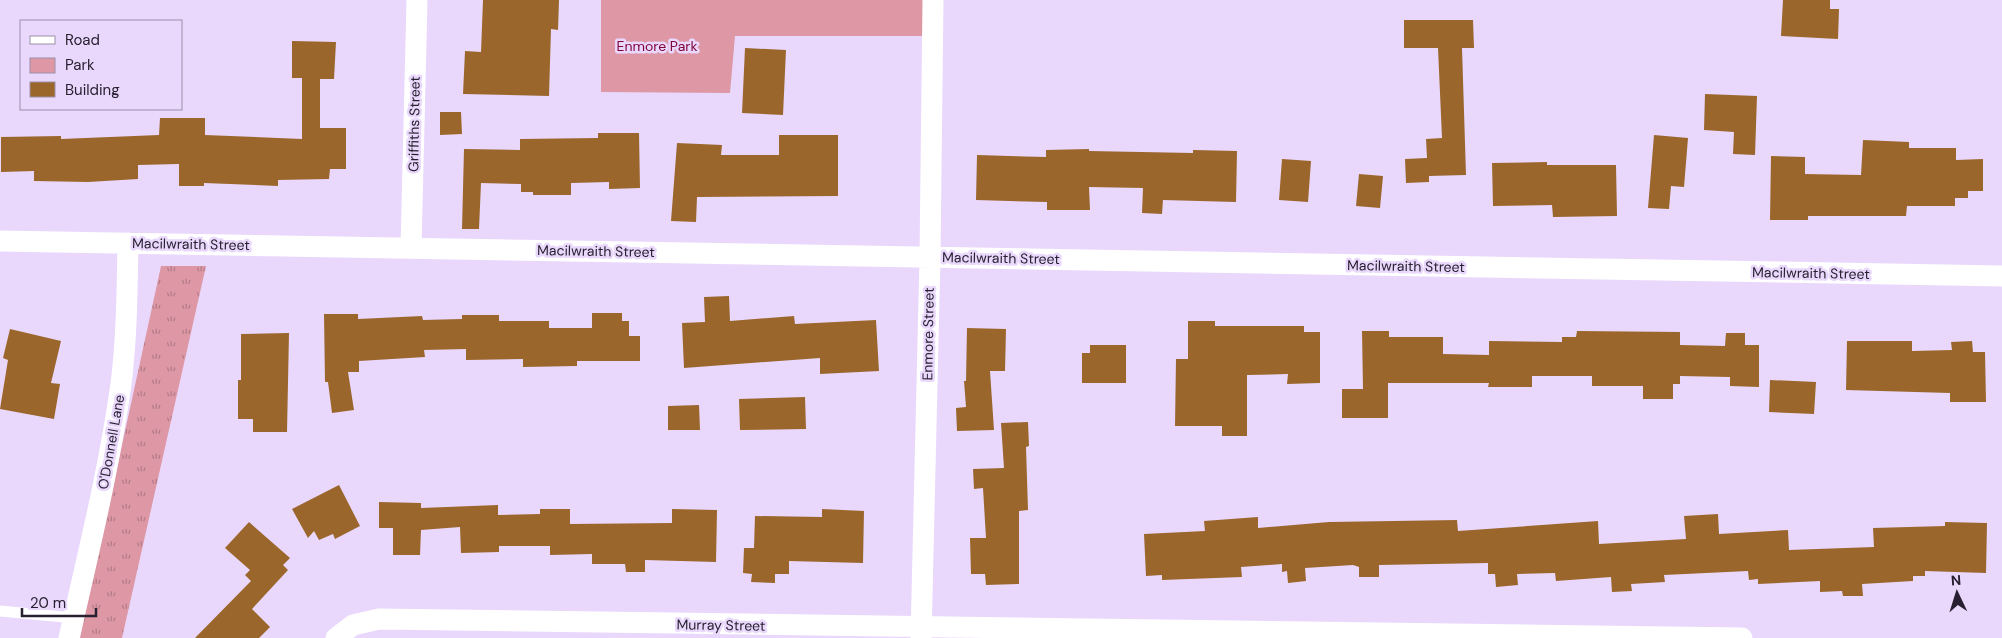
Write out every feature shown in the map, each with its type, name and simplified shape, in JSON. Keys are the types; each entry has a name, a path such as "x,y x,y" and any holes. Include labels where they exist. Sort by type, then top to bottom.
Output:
{"street":[{"name":"Griffiths Street","path":"411,248 417,0"},
{"name":"Enmore Street","path":"921,633 930,257 933,0"},
{"name":"Macilwraith Street","path":"0,240 2002,276"},
{"name":"O'Donnell Lane","path":"72,628 104,485 121,384 126,330 128,243"},
{"name":"Murray Street","path":"336,638 353,625 379,619 921,633 1742,638"}],"lane":[{"path":"0,611 72,628"}],"green space":[{"name":"Enmore Park","path":"601,0 933,0 932,36 735,36 730,93 601,92"},
{"path":"161,266 206,266 122,638 80,638"}],"building":[{"path":"483,0 559,0 558,30 551,29 549,96 463,94 465,51 481,52"},
{"path":"1783,0 1830,0 1830,9 1839,9 1838,39 1781,36"},
{"path":"1404,20 1473,20 1474,48 1462,48 1466,175 1429,176 1429,182 1406,183 1405,159 1427,158 1426,139 1442,138 1438,48 1404,48"},
{"path":"292,41 336,42 334,79 320,79 320,128 346,128 346,169 330,169 329,179 278,180 278,186 204,183 204,186 179,186 179,164 138,165 138,179 88,182 34,181 34,171 1,172 1,137 61,136 61,139 159,135 160,118 205,118 205,135 302,139 302,78 292,78"},
{"path":"745,48 786,50 783,115 742,113"},
{"path":"1705,94 1757,96 1755,155 1733,154 1734,132 1704,130"},
{"path":"440,112 461,112 462,134 440,135"},
{"path":"598,133 639,133 640,188 609,189 609,182 571,183 571,195 533,195 533,192 521,192 521,184 481,183 479,229 462,229 464,149 520,150 520,139 598,138"},
{"path":"779,135 838,135 838,196 697,197 696,222 671,221 677,143 722,145 721,155 779,155"},
{"path":"1654,135 1688,138 1684,187 1671,186 1669,209 1648,208"},
{"path":"1863,140 1909,142 1909,148 1956,148 1956,160 1983,159 1983,191 1968,191 1968,198 1955,198 1955,206 1907,206 1906,216 1808,216 1808,220 1770,220 1771,156 1805,157 1805,174 1861,175"},
{"path":"1089,149 1089,151 1193,153 1193,150 1237,151 1236,202 1163,200 1162,214 1142,213 1143,188 1089,187 1090,210 1047,210 1047,202 976,200 977,155 1046,157 1046,150"},
{"path":"1282,159 1311,161 1308,202 1279,200"},
{"path":"1547,162 1547,165 1616,165 1617,216 1553,217 1552,205 1493,206 1492,163"},
{"path":"1359,174 1383,176 1380,208 1356,206"},
{"path":"729,296 730,321 794,316 795,324 876,320 879,371 820,374 820,358 684,368 682,323 705,322 704,297"},
{"path":"592,313 622,313 622,321 629,321 629,336 640,336 640,361 577,361 577,366 523,367 523,359 466,360 466,349 424,350 425,357 359,361 359,372 348,372 354,410 332,413 328,382 325,382 324,314 358,314 358,319 422,316 423,320 462,319 462,315 499,315 499,321 549,321 549,328 592,328"},
{"path":"1188,321 1215,321 1215,326 1304,326 1304,332 1320,332 1320,383 1287,384 1288,374 1247,375 1247,436 1222,436 1222,426 1175,426 1176,359 1188,359"},
{"path":"967,328 1006,329 1005,371 990,371 994,430 957,431 956,408 966,407 964,381 966,381"},
{"path":"10,329 61,341 51,383 60,384 54,419 0,409 8,360 3,358"},
{"path":"1362,331 1389,331 1389,337 1443,337 1443,354 1489,355 1489,341 1562,342 1562,337 1576,337 1577,331 1680,332 1680,345 1725,346 1726,333 1745,333 1745,345 1759,345 1759,387 1730,386 1730,377 1680,376 1680,384 1673,384 1673,399 1643,399 1643,386 1592,386 1592,376 1532,376 1532,387 1488,387 1489,383 1388,383 1388,418 1342,418 1342,389 1363,389"},
{"path":"289,333 287,432 253,432 253,419 238,419 238,380 241,380 241,334"},
{"path":"1847,341 1912,341 1912,351 1952,350 1951,342 1972,341 1973,352 1985,352 1986,402 1950,402 1950,393 1846,390"},
{"path":"1090,345 1126,345 1126,383 1082,383 1082,353 1090,353"},
{"path":"1770,380 1816,382 1814,414 1769,412"},
{"path":"805,397 806,429 740,430 739,399"},
{"path":"699,405 700,430 668,430 668,406"},
{"path":"1028,422 1029,446 1026,447 1028,510 1019,511 1019,584 986,585 985,574 971,574 970,538 986,538 983,488 974,489 973,469 1004,468 1001,423"},
{"path":"339,485 360,526 335,539 333,534 319,540 314,531 308,538 292,509"},
{"path":"379,502 421,503 421,508 498,505 498,515 540,514 540,509 570,509 570,524 672,523 672,509 717,510 716,562 645,560 645,572 626,572 625,564 592,564 592,554 550,555 550,546 499,546 499,552 461,553 460,527 421,530 420,555 393,555 393,528 379,528"},
{"path":"822,509 864,511 863,563 789,561 789,574 775,574 775,583 751,582 752,574 743,573 744,548 754,548 755,516 822,517"},
{"path":"1718,514 1719,534 1788,530 1789,550 1874,547 1873,528 1945,526 1945,522 1987,523 1986,573 1925,571 1925,576 1913,576 1913,581 1862,584 1863,596 1843,596 1842,591 1820,592 1820,581 1758,584 1758,579 1749,580 1748,571 1664,575 1665,582 1631,584 1632,591 1612,592 1611,577 1556,581 1555,573 1517,574 1518,585 1496,587 1495,574 1488,574 1488,563 1379,565 1379,577 1359,577 1359,567 1353,565 1305,568 1306,581 1288,583 1287,571 1282,572 1282,564 1241,567 1242,577 1162,580 1162,575 1146,576 1144,534 1205,531 1204,521 1258,517 1258,528 1329,522 1457,520 1458,531 1598,521 1599,544 1686,539 1684,516"},
{"path":"249,522 290,558 283,565 288,570 252,609 270,627 259,638 195,638 251,581 245,575 250,570 225,548"}]}
